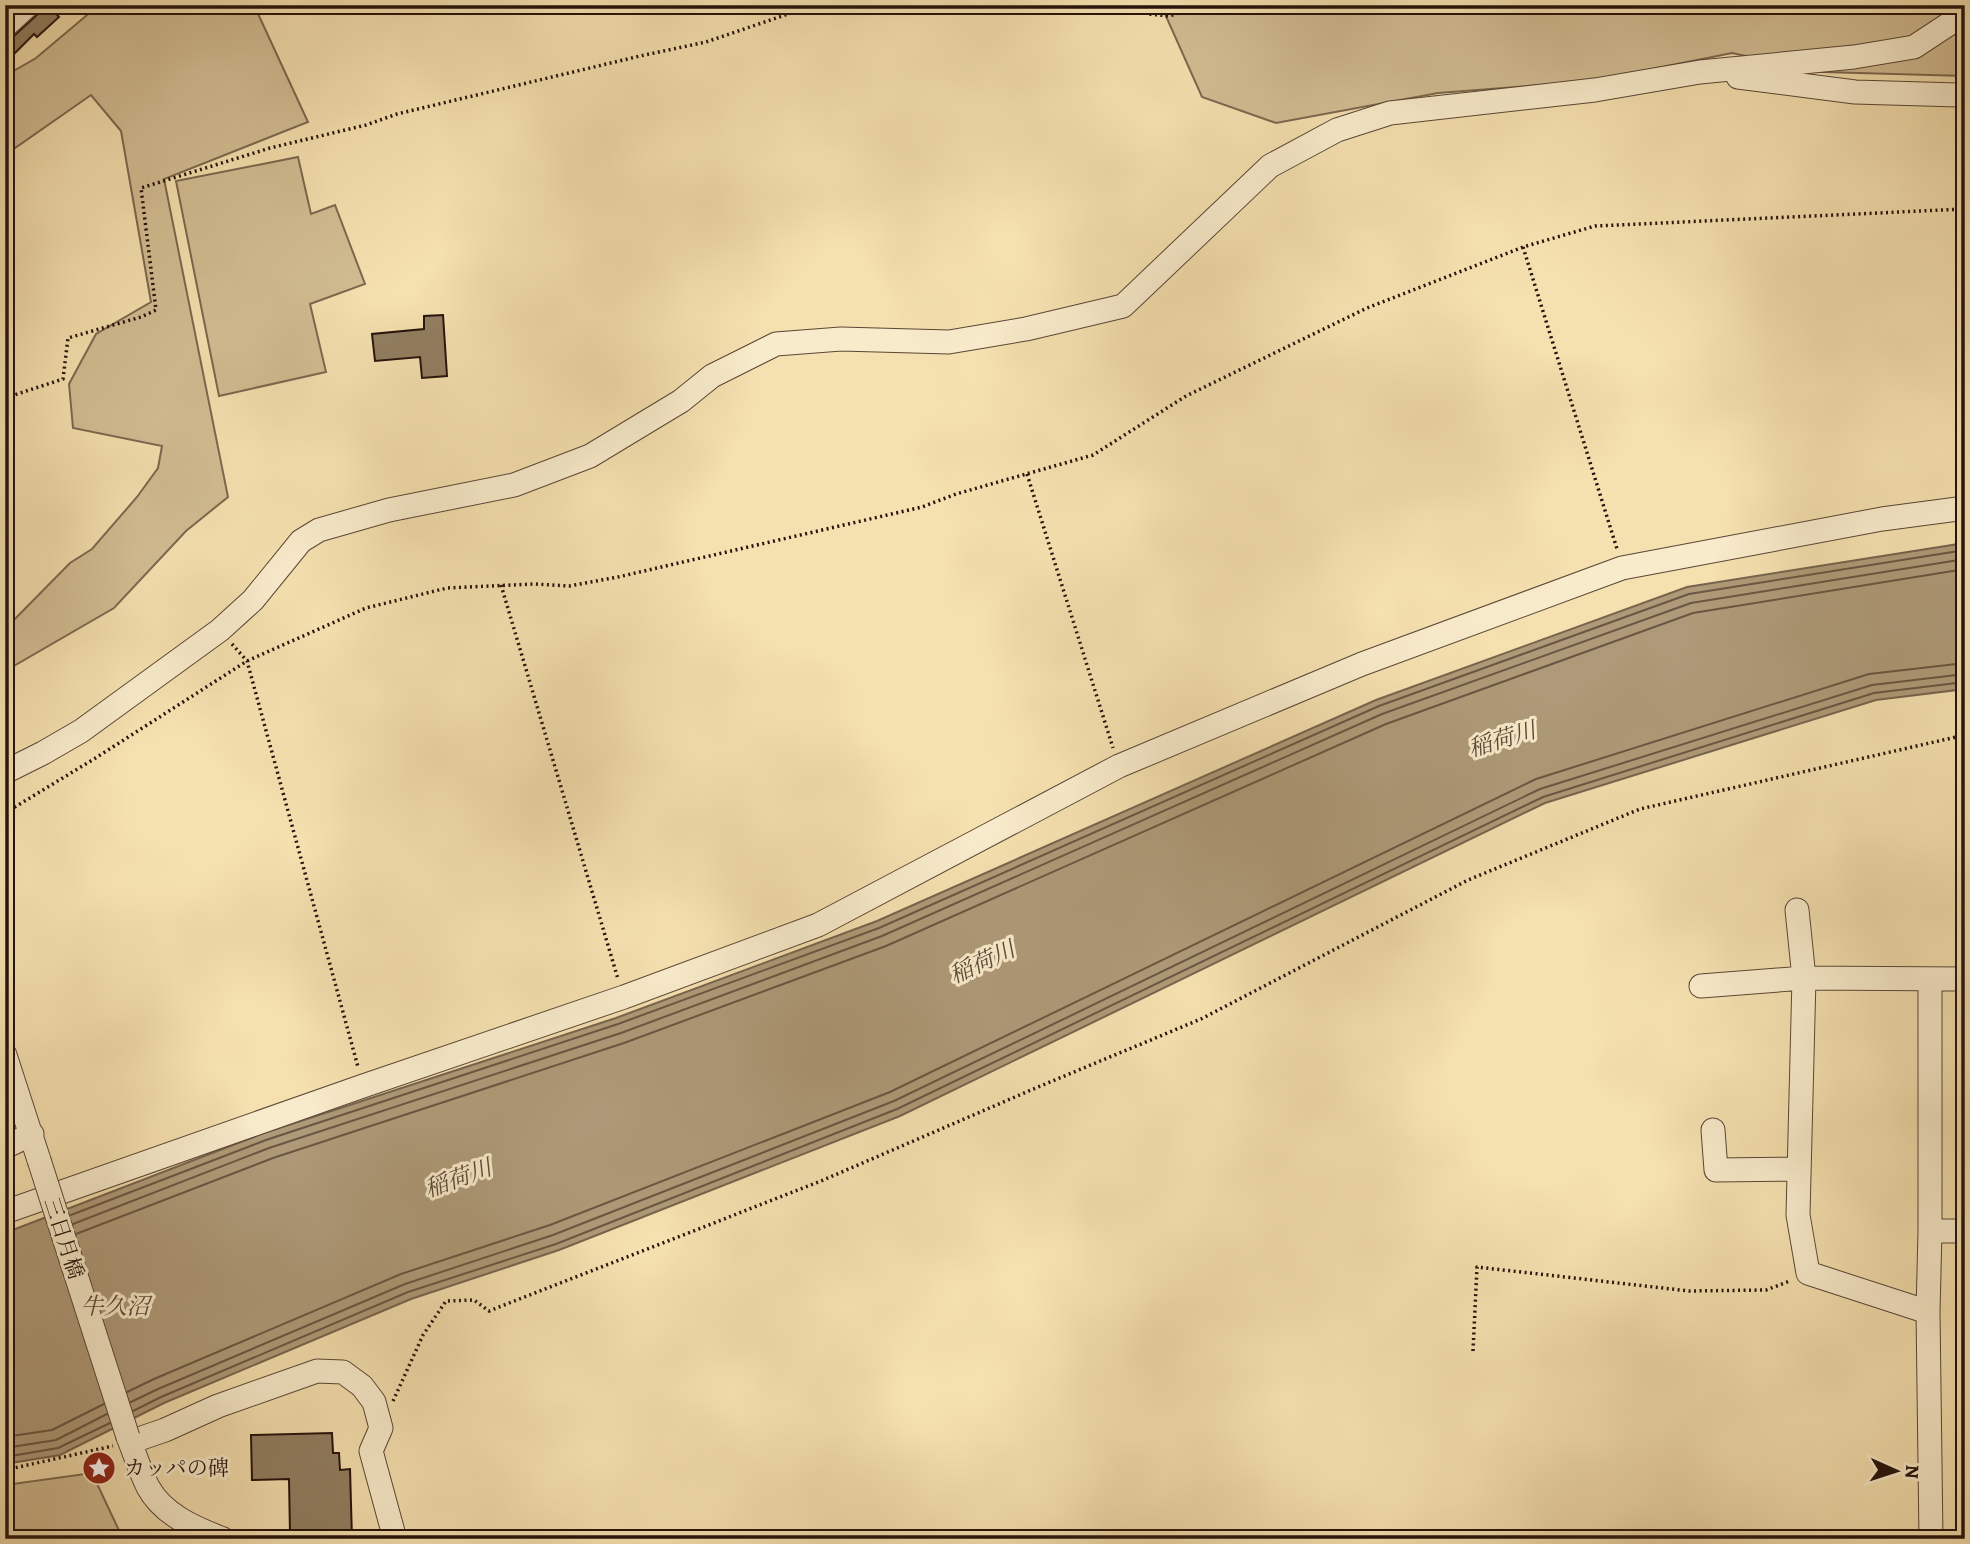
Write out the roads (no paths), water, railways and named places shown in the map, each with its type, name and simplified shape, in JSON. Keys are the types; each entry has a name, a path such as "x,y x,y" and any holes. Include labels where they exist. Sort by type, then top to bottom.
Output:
{"street":[{"path":"5,26 28,5"},
{"path":"5,772 81,731 220,630 253,600 301,541 318,530 389,510 514,485 590,456 681,401 712,376 776,344 841,339 949,342 1026,329 1123,306 1270,166 1305,146 1350,126 1390,113 1595,90 1700,72 1854,57 1914,47 1952,22 1963,5"},
{"path":"1700,72 1855,92 1965,94"},
{"path":"5,1212 363,1086 624,998 818,925 1119,766 1362,664 1622,568 1882,519 1965,508"},
{"path":"1797,910 1804,978 1798,1214 1808,1273 1928,1312"},
{"path":"1701,986 1804,978 1965,979"},
{"path":"1930,979 1930,1539"},
{"name":"三日月橋","path":"5,1055 129,1440 150,1490 164,1507 181,1520 223,1539"},
{"path":"1713,1130 1716,1170 1799,1169"},
{"path":"5,1147 32,1134"},
{"path":"1930,1231 1965,1231"},
{"path":"129,1440 165,1430 218,1406 317,1371 343,1372 362,1386 374,1402 381,1428 371,1451 394,1539"}],"water":[{"name":"牛久沼","path":"1965,543 1965,689 1876,700 1545,803 900,1116 559,1250 411,1299 164,1403 60,1455 5,1464 5,1233 264,1133 616,1018 877,921 1376,700 1687,587"}],"place":[{"name":"カッパの碑","path":"99,1468"}],"water label":[{"name":"稲荷川","path":"1502,739"},
{"name":"稲荷川","path":"982,962"},
{"name":"稲荷川","path":"458,1178"}]}
